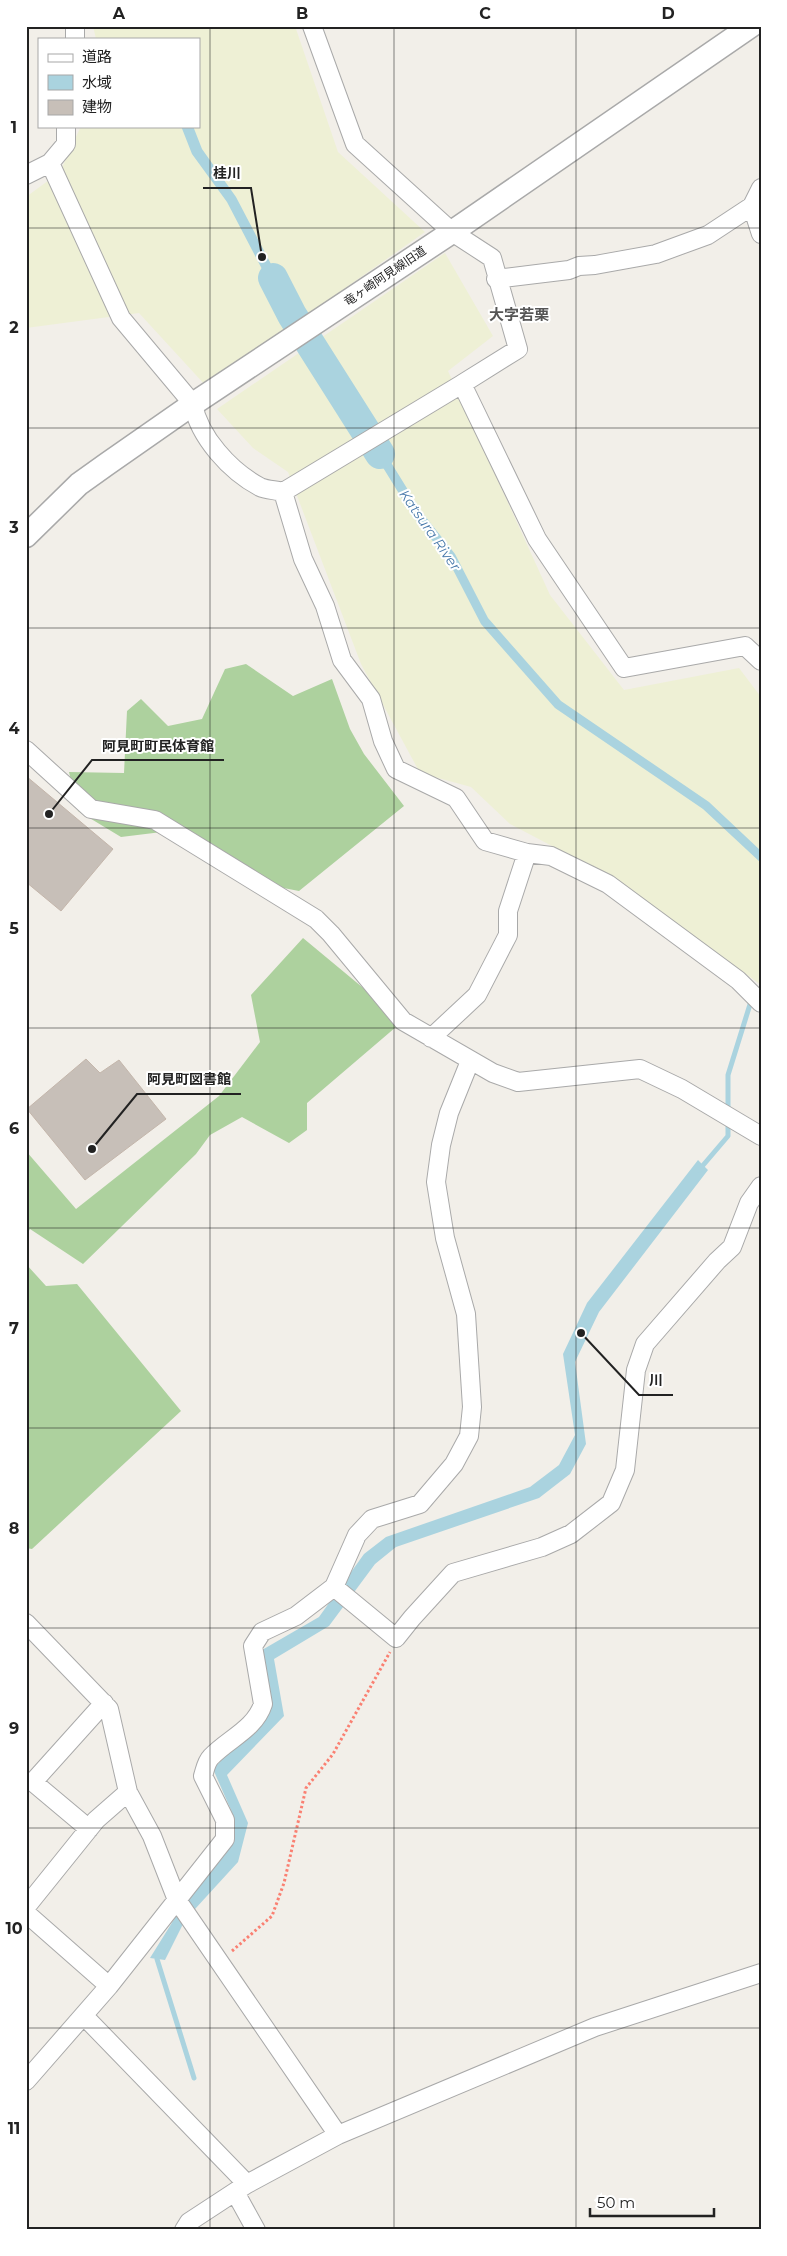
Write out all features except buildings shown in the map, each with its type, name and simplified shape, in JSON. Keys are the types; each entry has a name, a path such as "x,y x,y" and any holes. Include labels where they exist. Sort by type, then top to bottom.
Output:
{"street":[{"path":"50,163 121,318 193,404 195,416 215,451 261,488 283,492 518,348 496,279 492,258 452,232 355,144 312,26"},
{"name":"竜ヶ崎阿見線旧道","path":"29,530 79,484 193,404 452,232 751,26"},
{"path":"26,175 50,163 66,144 66,128"},
{"path":"496,279 569,270 579,266 656,254 708,235 752,206 761,188"},
{"path":"752,206 761,234"},
{"path":"462,384 537,539 624,668 745,646 761,661"},
{"path":"283,492 303,559 325,606 342,660 371,699 383,742 396,769 456,798 485,841 527,853 551,856 608,884 738,980 761,1002"},
{"path":"26,750 91,809 155,820 316,919 332,934 402,1021 470,1061 493,1073 518,1082 640,1069 682,1090 761,1136"},
{"path":"431,1038 477,995 508,936 508,911 517,878 527,853"},
{"path":"26,2080 109,1986 225,1839 225,1820 203,1776 209,1759 254,1722 262,1708 260,1677 253,1646 262,1632 296,1616 334,1587 357,1534 372,1520 420,1504 454,1464 469,1436 472,1407 466,1314 445,1238 436,1182 441,1145 449,1113 470,1061"},
{"path":"334,1587 396,1638 453,1573 542,1548 570,1534 611,1503 625,1470 636,1370 645,1344 717,1261 732,1247 749,1203 761,1186"},
{"path":"26,1623 109,1709 128,1792 152,1836 177,1900 338,2135"},
{"path":"89,1829 33,1782 104,1703"},
{"path":"26,1907 96,1820 128,1792"},
{"path":"26,1913 109,1986"},
{"path":"189,2227 241,2188 338,2135 595,2027 761,1973"},
{"path":"84,2016 241,2188 256,2230"}],"path":[{"path":"221,1966 227,1956 272,1916 284,1883 306,1788 333,1754 396,1638"}],"green space":[{"path":"93,26 295,26 338,152 425,232 206,386 139,313 26,328 26,197 60,172 80,128 200,128 200,38 96,38"},
{"path":"445,253 493,336 448,371 550,595 624,690 739,668 761,697 761,985 619,881 510,824 471,787 420,773 361,664 288,472 253,448 217,409"},
{"path":"246,664 293,696 332,679 350,729 364,754 404,806 299,891 243,880 170,831 121,837 78,811 69,772 124,773 127,711 141,699 168,726 202,719 225,669"},
{"path":"303,938 403,1021 307,1103 307,1130 289,1143 242,1117 210,1135 196,1154 83,1264 30,1229 26,1236 26,1151 76,1209 219,1096 260,1042 251,995"},
{"path":"26,1264 46,1286 77,1284 181,1411 32,1549 26,1548"}],"water":[{"path":"182,128 194,128 202,149 236,197 296,312 287,317 227,202 192,154"},
{"path":"363,417 421,511 455,554 488,618 561,701 709,802 761,851 761,863 703,809 555,708 481,624 448,560 414,518 355,422"},
{"path":"698,1160 708,1170 599,1312 575,1362 586,1444 570,1474 539,1498 396,1547 375,1564 329,1626 274,1659 284,1716 227,1775 248,1823 238,1862 185,1920 165,1960 150,1958 178,1913 227,1852 234,1817 213,1769 271,1709 262,1650 319,1617 364,1554 386,1537 530,1487 559,1465 575,1435 563,1354 587,1303"}],"waterway":[{"name":"Katsura River","path":"273,278 292,315 380,454"},
{"path":"728,1113 728,1075 752,998"},
{"path":"699,1170 728,1136 728,1122"},
{"path":"160,1954 157,1959 194,2078"}],"place":[{"name":"桂川","path":"262,257"},
{"name":"阿見町町民体育館","path":"49,814"},
{"name":"阿見町図書館","path":"92,1149"},
{"name":"川","path":"581,1333"}],"district":[{"name":"大字若栗","path":"519,315"}]}
